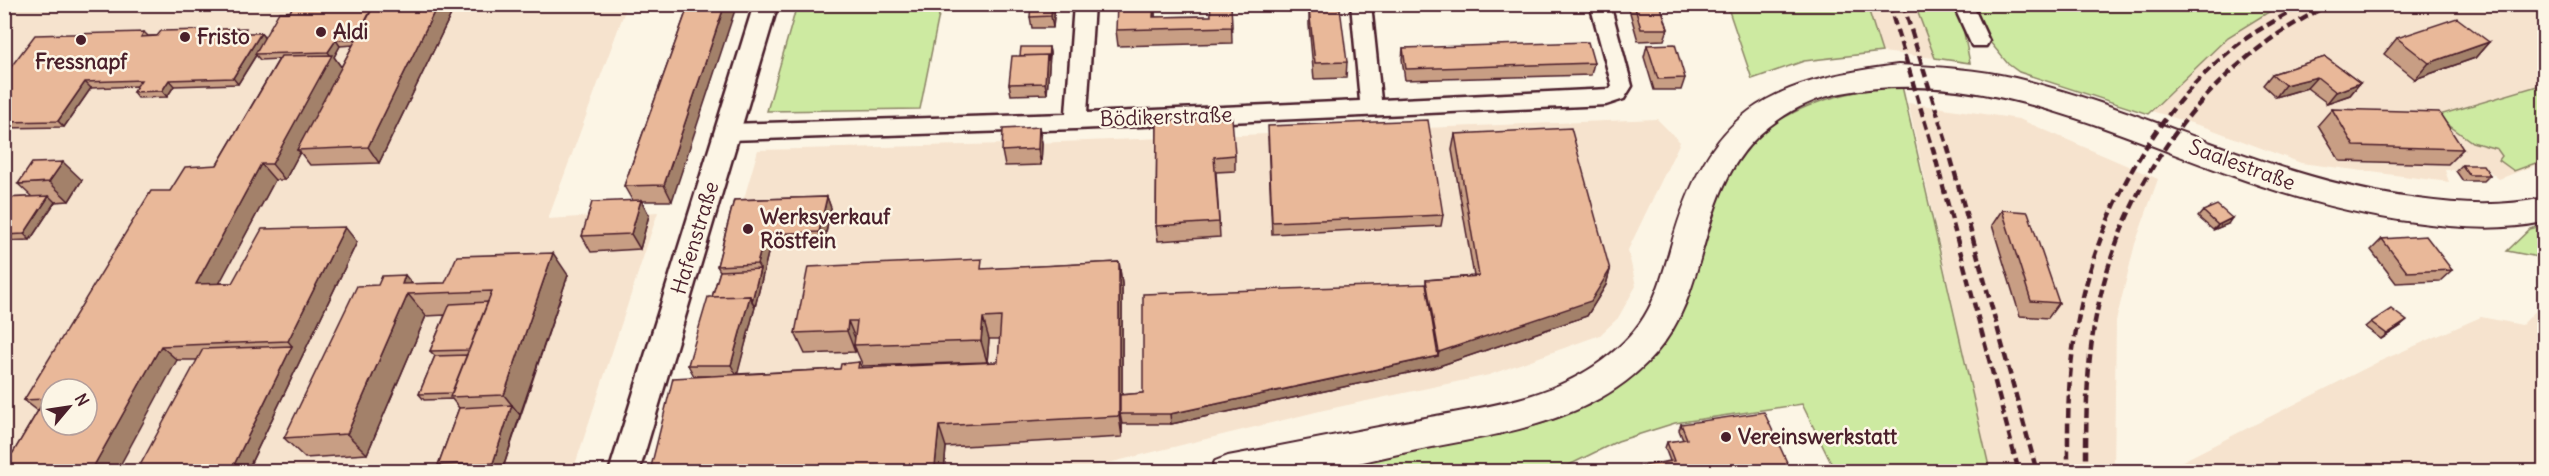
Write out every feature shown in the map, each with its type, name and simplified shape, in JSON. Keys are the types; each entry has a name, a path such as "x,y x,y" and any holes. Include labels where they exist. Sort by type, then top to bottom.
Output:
{"main road":[{"name":"Saalestraße","path":"1228,471 1513,417 1551,406 1596,385 1623,366 1657,327 1676,283 1710,175 1725,150 1751,124 1784,102 1839,83 1904,76 1945,77 2033,93 2094,112 2292,184 2373,206 2465,217 2518,216 2544,210"}],"street":[{"name":"Hafenstraße","path":"624,471 766,4"},
{"path":"1076,121 1084,4"},
{"path":"1361,4 1371,108"},
{"name":"Bödikerstraße","path":"728,132 1076,121 1603,98 1617,94 1622,87 1600,4"},
{"path":"1962,4 1979,41"}],"shaded area":[{"path":"4,5 627,5 548,219 658,212 573,471 5,471"},
{"path":"1867,5 1915,5 1935,58 1882,52"},
{"path":"2169,5 2544,5 2544,162 2499,179 2488,170 2445,170 2449,182 2301,163 2208,128 2138,107"},
{"path":"1908,103 2019,119 2158,179 2135,244 2116,321 2114,471 1990,471"},
{"path":"1657,119 1680,142 1628,250 1636,286 1618,318 1600,335 1489,375 1324,410 1076,471 669,472 686,399 758,150 1007,144"},
{"path":"2544,302 2544,471 2163,471 2378,362 2481,317 2522,325"}],"green space":[{"path":"2103,4 2105,7 2280,5 2228,37 2148,114 2019,72 2008,64 1981,31 1964,33 1970,63 1935,58 1915,5"},
{"path":"797,5 941,5 920,109 767,111"},
{"path":"1727,5 1867,5 1882,52 1804,61 1752,79"},
{"path":"2544,84 2544,160 2514,171 2499,160 2502,156 2497,149 2472,142 2436,116"},
{"path":"1902,86 1990,471 1835,471 1802,404 1675,423 1618,441 1557,471 1297,472 1549,422 1614,391 1634,376 1655,354 1671,332 1683,310 1691,287 1711,212 1721,186 1735,161 1753,141 1773,124 1822,101 1875,89"},
{"path":"2544,225 2544,253 2538,257 2507,251 2530,229"}],"building":[{"name":"Aldi","path":"294,4 374,4 356,39 336,40 328,52 255,54 279,12 290,12"},
{"path":"375,4 438,4 368,147 297,150"},
{"path":"689,4 725,4 664,185 624,186"},
{"path":"1031,4 1052,4 1051,16 1030,17"},
{"path":"1117,4 1154,4 1153,17 1211,16 1210,4 1231,4 1232,27 1116,30"},
{"path":"1634,4 1660,4 1668,29 1641,29"},
{"path":"1340,8 1347,62 1315,63 1309,9"},
{"path":"2457,18 2489,42 2429,63 2397,38"},
{"path":"246,28 243,33 261,33 233,78 169,80 162,91 133,92 141,80 85,82 58,121 4,122 4,76 35,35 144,32 141,37 157,36 161,31 204,30 201,35 217,34 221,29"},
{"path":"1588,42 1594,63 1406,69 1403,48"},
{"path":"1675,44 1685,78 1658,79 1647,45"},
{"path":"1021,47 1049,47 1048,61 1047,55 1020,56"},
{"path":"332,55 272,164 261,164 196,284 232,283 262,229 345,227 288,341 161,346 91,471 4,471 4,456 13,453 39,409 39,437 99,437 99,377 39,377 39,399 24,400 151,191 170,191 185,167 217,165 281,56"},
{"path":"1047,55 1045,83 1009,84 1012,56"},
{"path":"2325,57 2360,83 2336,92 2317,77 2285,85 2272,74"},
{"path":"2332,109 2439,112 2463,149 2354,146"},
{"path":"1232,118 1235,155 1214,157 1219,222 1156,226 1157,121"},
{"path":"1428,120 1443,215 1272,222 1268,126"},
{"path":"1039,127 1038,149 1002,151 1003,129"},
{"path":"1571,128 1610,270 1591,301 1439,352 1426,280 1479,276 1455,134"},
{"path":"63,162 49,182 18,184 32,163"},
{"path":"2462,165 2483,165 2490,175 2469,175"},
{"path":"49,196 24,234 4,235 4,198"},
{"path":"827,197 819,232 765,234 757,264 717,266 734,200"},
{"path":"641,200 631,234 582,236 592,202"},
{"path":"2217,205 2232,218 2218,225 2203,211"},
{"path":"2002,210 2028,212 2059,303 2031,301"},
{"path":"2426,236 2452,270 2407,272 2382,239"},
{"path":"553,253 504,395 450,397 492,291 408,294 347,434 284,438 357,286 378,285 382,276 405,275 402,284 445,283 457,256"},
{"path":"982,259 981,269 1119,262 1119,416 939,426 935,466 819,471 650,471 673,378 840,369 841,364 859,362 858,368 998,362 1001,317 983,318 981,341 854,345 857,321 848,321 847,331 795,333 808,267"},
{"path":"760,269 752,301 750,296 712,297 720,271"},
{"path":"1426,284 1438,356 1170,414 1120,414 1120,395 1143,393 1143,294"},
{"path":"750,296 731,365 688,365 708,297"},
{"path":"488,302 469,350 430,351 450,304"},
{"path":"2391,309 2407,321 2387,334 2371,322"},
{"path":"292,346 231,471 137,471 203,349"},
{"path":"467,355 452,393 419,394 435,356"},
{"path":"512,405 493,463 438,465 459,408"},
{"name":"Vereinswerkstatt","path":"1764,412 1791,471 1636,471 1635,467 1674,461 1667,442 1687,439 1681,424"}],"railway":[{"path":"1889,4 1933,149 2019,472"},
{"path":"1903,4 1948,148 2037,472"},
{"path":"2068,472 2068,419 2076,331 2097,249 2132,171 2154,135 2180,101 2209,70 2248,37 2303,4"},
{"path":"2086,472 2086,417 2094,327 2103,285 2132,206 2174,134 2230,72 2287,28 2329,4"}],"place":[{"name":"Aldi","path":"321,32"},
{"name":"Fristo","path":"185,37"},
{"name":"Fressnapf","path":"81,40"},
{"name":"Werksverkauf Röstfein","path":"748,229"},
{"name":"Vereinswerkstatt","path":"1726,437"}]}
